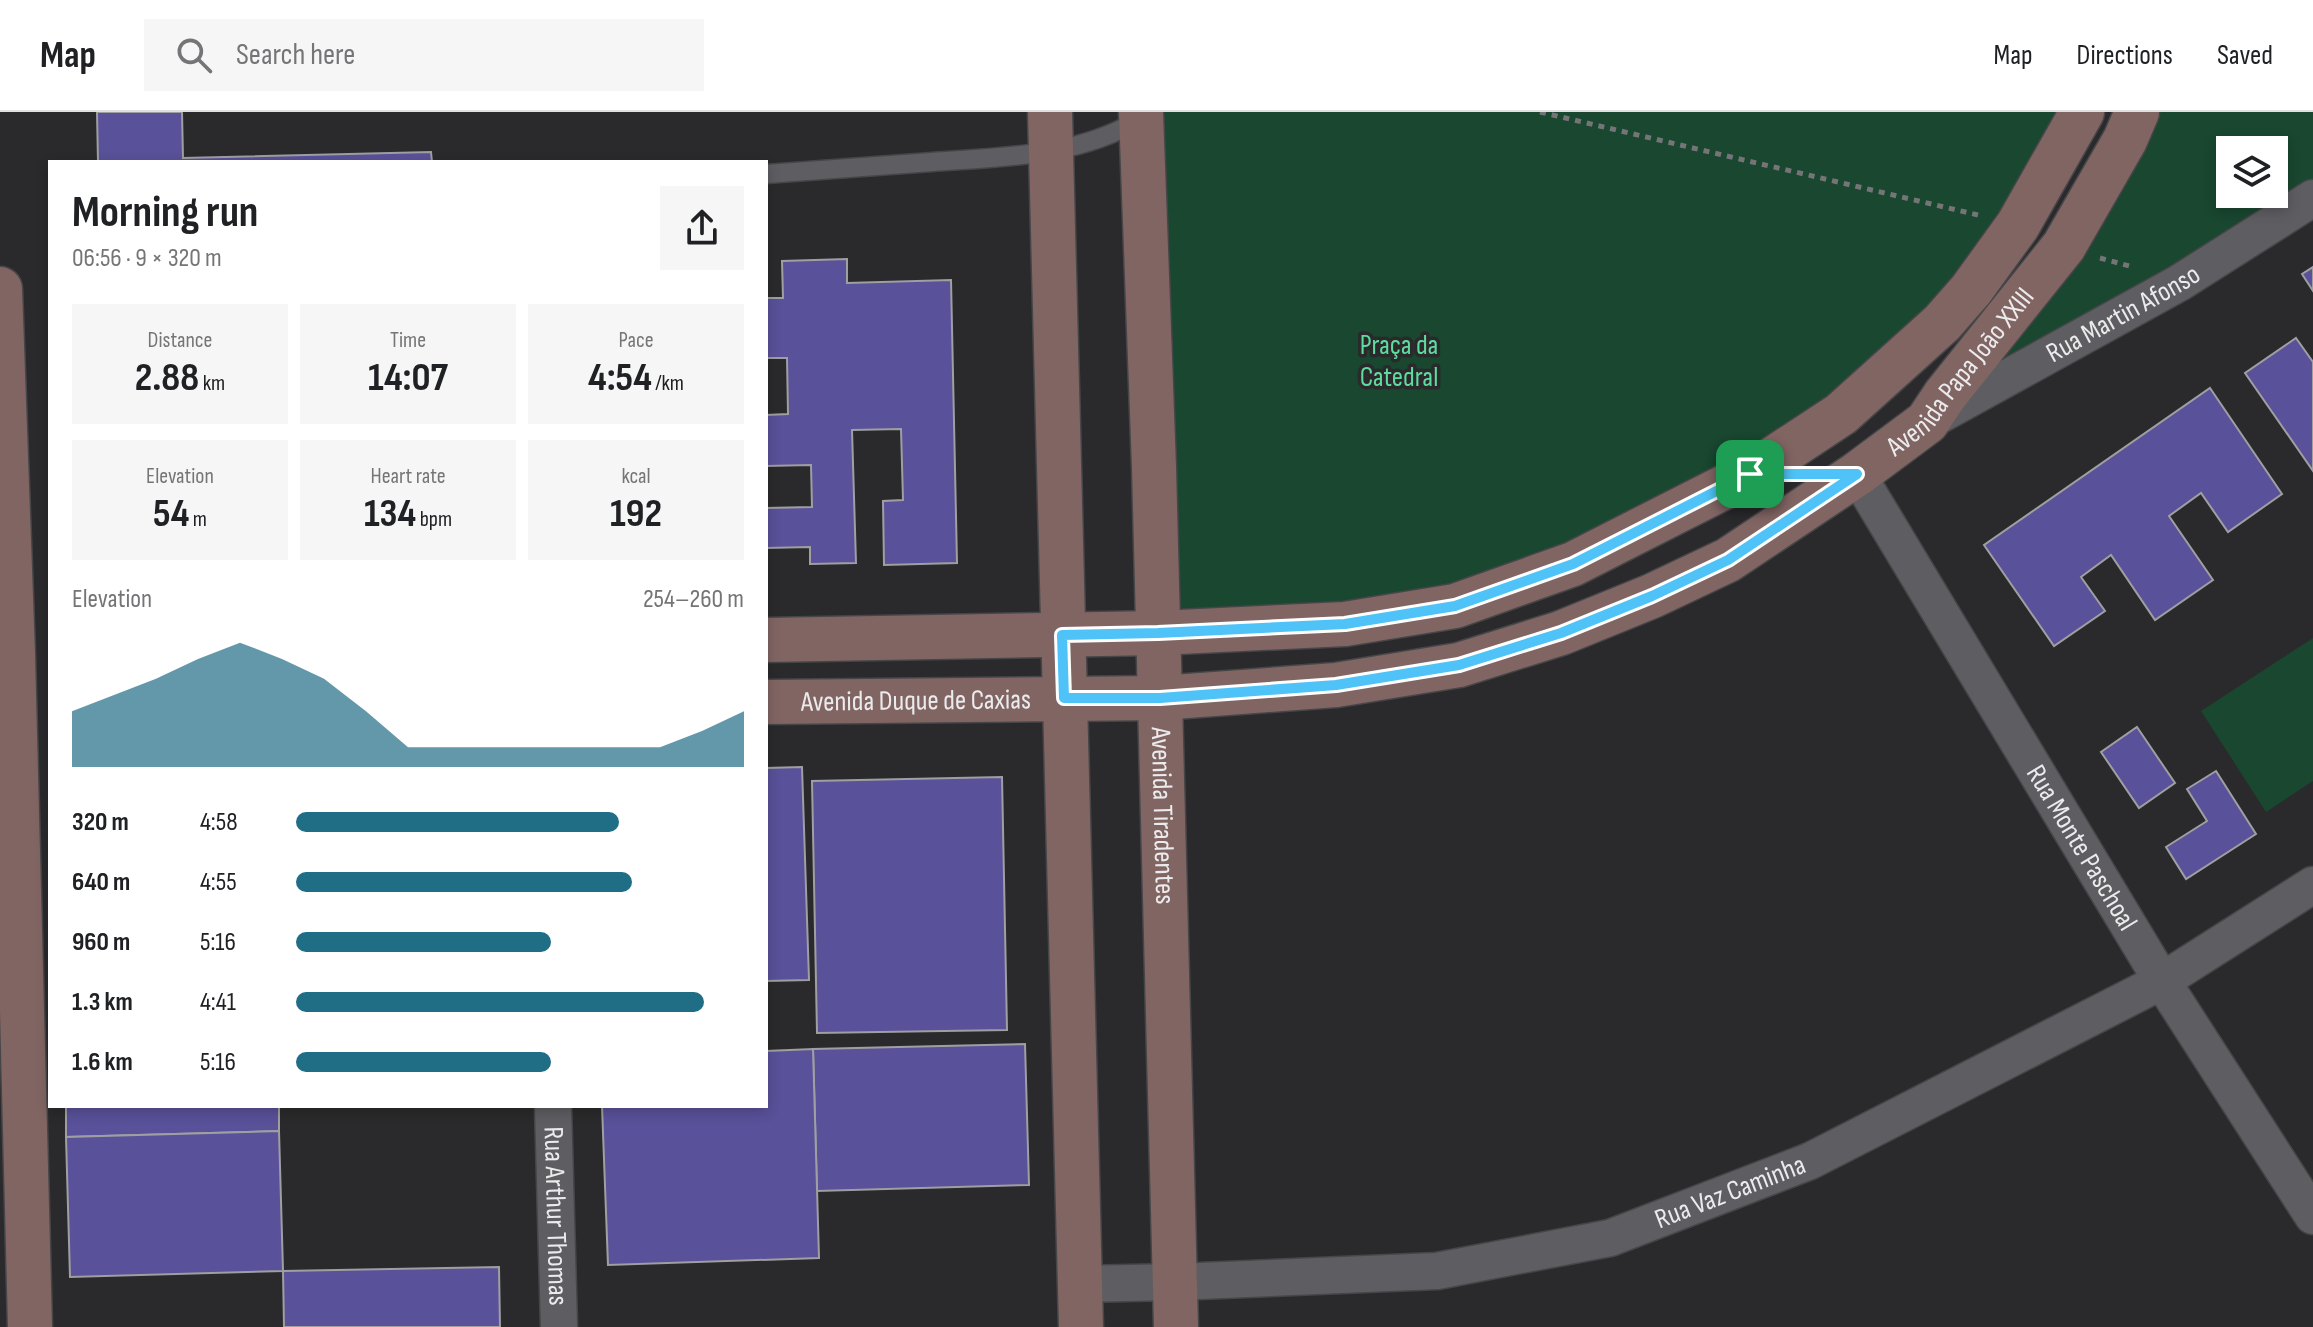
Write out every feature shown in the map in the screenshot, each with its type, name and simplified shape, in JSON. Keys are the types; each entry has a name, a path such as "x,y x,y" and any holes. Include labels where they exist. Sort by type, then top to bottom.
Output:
{"main road":[{"name":"Avenida Papa João XXIII","path":"1158,633 1345,624 1455,606 1573,564 1750,474 1841,414 1942,323 1971,290 2018,225 2082,112"},
{"name":"Avenida Papa João XXIII","path":"1160,698 1336,685 1459,665 1561,633 1728,560 1857,474 1927,422 2064,246 2125,140 2137,112"},
{"name":"Avenida Tiradentes","path":"1141,115 1176,1327"},
{"path":"1051,132 1081,1327"},
{"path":"0,289 21,654 30,1327"},
{"path":"1750,474 1857,474"},
{"path":"1459,665 1573,564"},
{"path":"768,640 1158,633"},
{"path":"768,660 840,701"},
{"name":"Avenida Duque de Caxias","path":"768,702 1160,698"}],"street":[{"name":"Rua Martin Afonso","path":"1927,422 2179,283 2313,198"},
{"name":"Rua Monte Paschoal","path":"1857,474 2162,981 2313,1216"},
{"name":"Rua Vaz Caminha","path":"1080,1284 1437,1271 1610,1238 1810,1161 2162,981 2313,885"},
{"name":"Rua Arthur Thomas","path":"553,1108 559,1327"}],"lane":[{"path":"768,174 958,161 1051,132 1118,133 1141,115"}],"path":[{"path":"1540,112 2018,225"}],"green space":[{"name":"Praça da Catedral","path":"1143,112 2082,112 2018,225 1841,414 1455,606 1158,633"},
{"path":"2137,112 2313,112 2313,198 1945,395"},
{"path":"2313,638 2313,781 2266,812 2201,711"}],"building":[{"path":"97,112 182,112 183,158 431,152 432,160 98,160"},
{"path":"847,259 847,283 951,280 957,563 884,565 883,501 903,500 901,429 852,430 856,563 810,564 810,547 768,548 768,508 812,507 811,465 768,466 768,415 788,414 787,358 768,358 768,298 783,298 782,261"},
{"path":"2313,267 2313,291 2302,274"},
{"path":"2296,338 2313,362 2313,471 2245,373"},
{"path":"2210,388 2282,494 2228,532 2201,493 2169,516 2213,580 2155,620 2111,555 2081,577 2105,611 2054,646 1984,545"},
{"path":"2137,727 2175,783 2139,808 2101,752"},
{"path":"802,767 809,980 768,981 768,768"},
{"path":"2216,771 2256,834 2186,879 2166,847 2207,821 2187,789"},
{"path":"1002,777 1007,1030 817,1033 812,781"},
{"path":"1025,1044 1029,1185 817,1191 813,1049"},
{"path":"813,1049 819,1258 608,1265 602,1108 768,1108 768,1051"},
{"path":"66,1108 279,1108 279,1131 66,1137"},
{"path":"279,1131 283,1271 70,1277 66,1137"},
{"path":"499,1267 500,1327 284,1327 283,1271"}],"route":[{"path":"1750,474 1857,474 1728,560 1652,596 1561,633 1459,665 1336,685 1160,698 1064,698 1062,635 1345,624 1455,606 1573,564 1750,474"}]}
